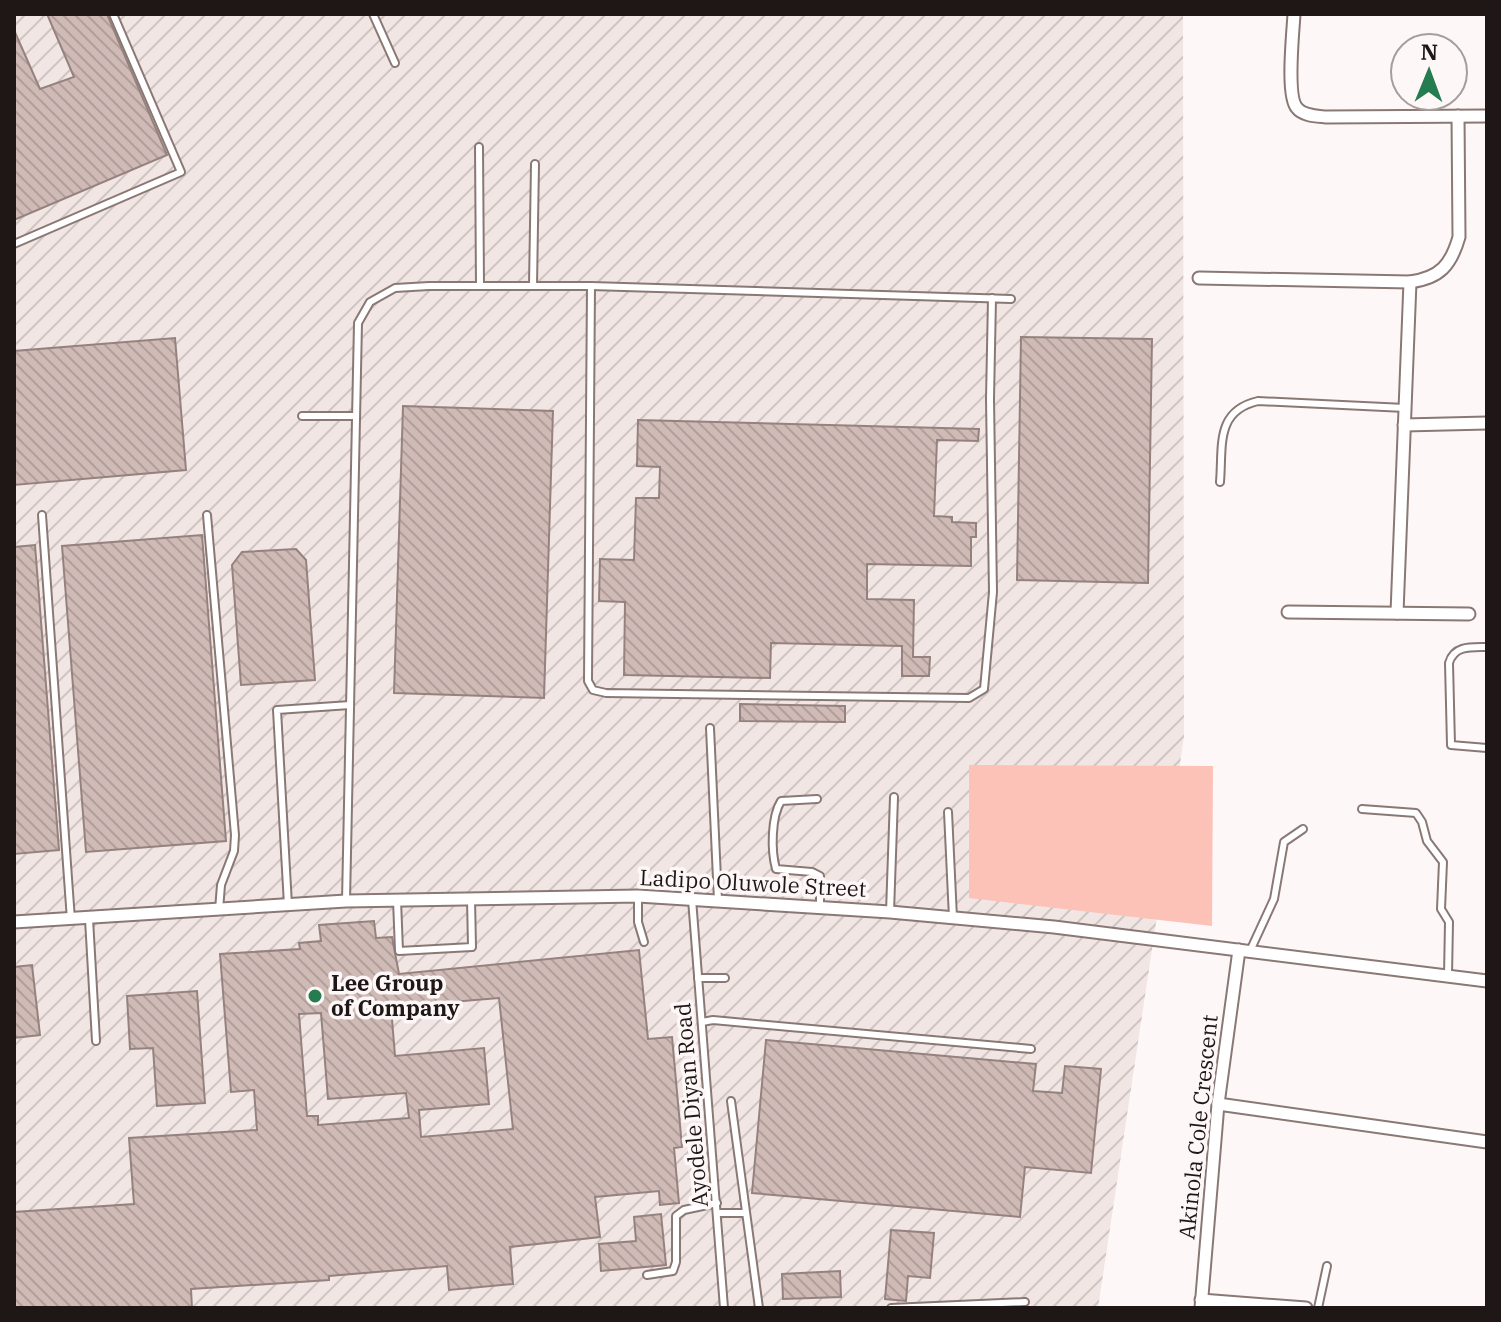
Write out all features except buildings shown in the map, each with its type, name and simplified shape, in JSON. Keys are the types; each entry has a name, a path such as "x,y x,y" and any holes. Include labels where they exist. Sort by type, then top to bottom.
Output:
{"street":[{"path":"1294,14 1292,95 1296,108 1305,114 1326,117 1487,116"},
{"path":"1199,278 1410,282 1426,280 1444,271 1454,255 1459,237 1458,116"},
{"path":"1397,613 1410,282"},
{"path":"1404,425 1487,423"},
{"path":"1288,612 1469,614"},
{"name":"Ladipo Oluwole Street","path":"14,922 346,901 638,896 953,918 1487,981"},
{"name":"Akinola Cole Crescent","path":"1201,1304 1218,1104 1244,950"},
{"path":"1218,1104 1487,1142"},
{"path":"1201,1304 1306,1308"}],"lane":[{"path":"14,244 181,172 113,14"},
{"path":"373,14 395,63"},
{"path":"479,147 480,286"},
{"path":"533,286 535,164"},
{"path":"346,901 358,323 370,302 395,288 480,286 591,286 1011,299"},
{"path":"591,286 588,681 593,690 606,693 969,698 984,689 993,592 992,298"},
{"path":"1220,482 1224,426 1233,412 1243,405 1258,401 1405,408"},
{"path":"302,416 356,416"},
{"path":"42,515 71,920"},
{"path":"207,515 235,835 234,851 221,885 219,910"},
{"path":"1487,647 1465,647 1454,652 1449,663 1451,745 1487,748"},
{"path":"288,905 277,710 350,705"},
{"path":"710,728 718,900"},
{"path":"890,912 894,797"},
{"path":"817,799 781,801 777,808 773,857 776,869 812,872 820,876 820,907"},
{"path":"1362,809 1416,813 1427,841 1443,862 1441,909 1449,922 1448,976"},
{"path":"948,812 953,918"},
{"path":"1244,950 1274,899 1284,842 1303,829"},
{"path":"638,896 638,922 644,942"},
{"path":"397,900 399,951 472,947 471,898"},
{"name":"Ayodele Diyan Road","path":"692,899 724,1308"},
{"path":"89,919 96,1041"},
{"path":"698,978 725,978"},
{"path":"702,1022 713,1020 1031,1049"},
{"path":"731,1101 759,1308"},
{"path":"647,1275 673,1271 676,1262 676,1216 684,1210 717,1203"},
{"path":"718,1213 745,1213"},
{"path":"1318,1308 1327,1266"},
{"path":"891,1308 1025,1302"}],"shaded area":[{"path":"14,14 1183,14 1184,737 1098,1308 14,1308"},
{"path":"969,765 1213,766 1212,926 969,898"}],"place":[{"name":"Lee Group of Company","path":"315,996"}]}
